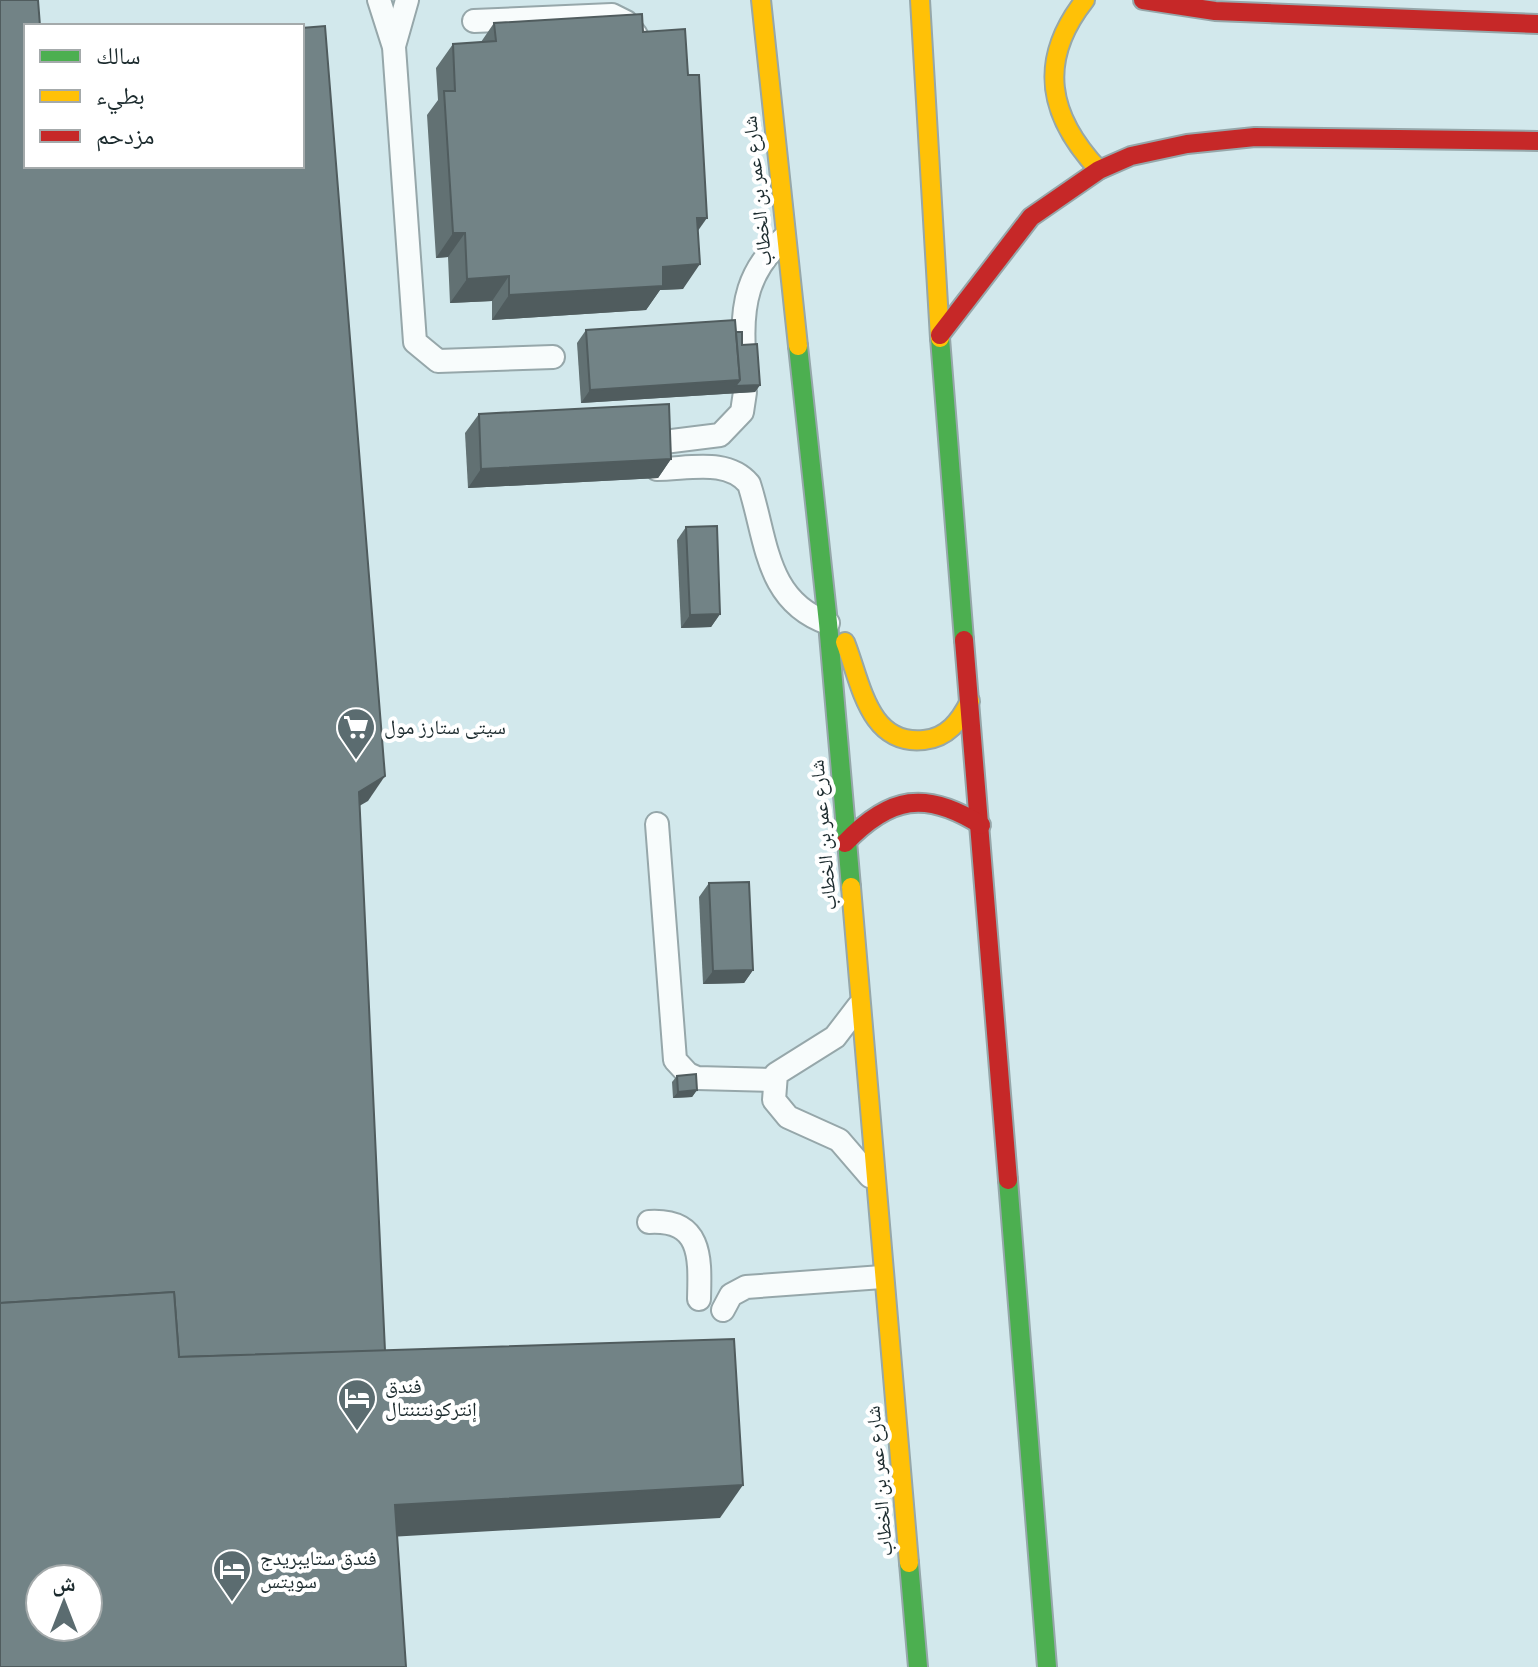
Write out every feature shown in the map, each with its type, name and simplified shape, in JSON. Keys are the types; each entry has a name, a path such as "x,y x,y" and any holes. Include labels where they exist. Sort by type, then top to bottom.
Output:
{"street":[{"name":"شارع عمر بن الخطاب","path":"761,0 784,238 828,623 874,1185 918,1667"},
{"path":"920,0 940,335 1047,1667"},
{"path":"1085,0 1068,22 1058,44 1053,90 1067,135 1099,170"},
{"path":"1143,0 1215,11 1538,24"},
{"path":"739,10 765,47"},
{"path":"940,335 1031,217 1099,170 1131,156 1187,144 1255,137 1538,141"},
{"path":"828,623 847,646 868,709 889,734 905,741 938,738 963,717 970,701"},
{"path":"845,843 878,812 909,802 942,804 963,812 981,825"}],"lane":[{"path":"379,0 394,47 415,342 425,354 438,361 553,357"},
{"path":"394,47 407,0"},
{"path":"474,21 508,10 568,8 612,15 626,22 636,33 643,55"},
{"path":"744,351 743,313 749,284 757,267 784,238"},
{"path":"656,443 720,435 742,412 745,392"},
{"path":"657,469 722,467 738,472 749,484 778,586 799,609 828,623"},
{"path":"657,824 675,1060 680,1068 697,1078 774,1080"},
{"path":"861,1002 835,1037 788,1064 774,1080 774,1100 779,1110 839,1140 859,1160 874,1185"},
{"path":"649,1222 665,1221 692,1237 699,1251 699,1299"},
{"path":"723,1310 731,1295 746,1287 882,1277"}],"building":[{"path":"0,0 38,0 40,24 24,24 24,168 304,168 304,28 325,26 385,776 359,792 385,1351 179,1357 174,1292 0,1303"},
{"path":"642,14 643,32 685,29 688,75 699,75 707,218 697,218 700,264 663,267 663,286 509,295 509,276 467,279 465,233 453,233 444,91 455,91 453,44 496,41 494,23"},
{"path":"735,320 740,380 590,390 586,330"},
{"path":"736,332 742,332 742,345 757,344 760,385 735,386 740,380"},
{"path":"669,404 671,459 481,469 479,414"},
{"path":"717,526 720,614 690,615 686,527"},
{"path":"749,882 753,970 713,971 709,883"},
{"path":"696,1074 697,1090 678,1092 677,1076"},
{"path":"174,1292 179,1357 734,1339 743,1485 395,1505 406,1667 0,1667 0,1303"}],"traffic: fast":[{"path":"940,338 964,640"},
{"path":"798,346 828,623 851,887"},
{"path":"1008,1180 1047,1667"},
{"path":"909,1563 918,1667"}],"traffic: slow":[{"path":"761,0 798,346"},
{"path":"920,0 940,338"},
{"path":"1085,0 1060,45 1055,66 1055,88 1069,129 1099,170"},
{"path":"845,642 862,692 879,722 890,733 905,739 932,739 957,722 970,701"},
{"path":"851,887 909,1563"}],"traffic: jam":[{"path":"1143,0 1215,11 1538,24"},
{"path":"940,335 1031,217 1099,170 1131,156 1187,144 1255,137 1538,141"},
{"path":"964,640 1008,1180"},
{"path":"845,843 878,815 909,803 943,806 981,825"}],"place":[{"name":"سيتى ستارز مول","path":"356,761"},
{"name":"فندق إنتركونتننتال","path":"357,1432"},
{"name":"فندق ستايبريدج سويتس","path":"232,1603"}]}
